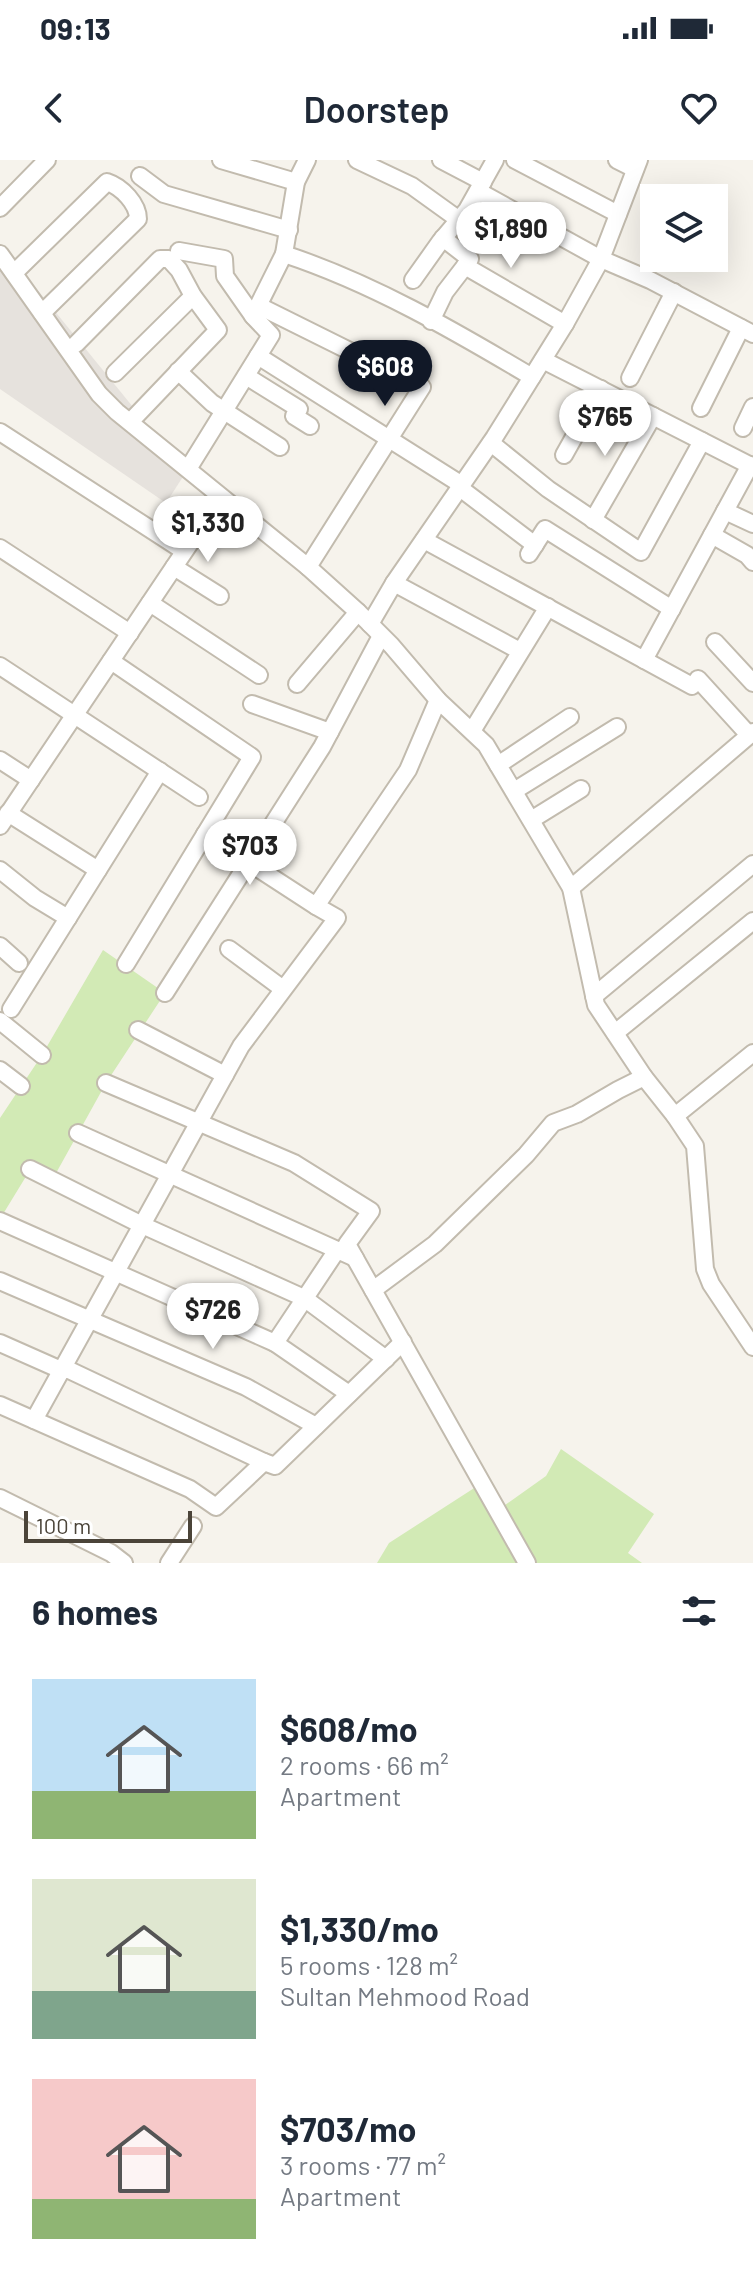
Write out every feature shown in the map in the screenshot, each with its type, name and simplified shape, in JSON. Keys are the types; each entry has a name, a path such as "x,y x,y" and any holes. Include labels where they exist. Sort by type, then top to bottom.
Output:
{"street":[{"path":"0,208 47,160"},
{"path":"221,160 296,182"},
{"path":"256,311 284,254 296,182 307,160"},
{"path":"357,160 412,186 487,240"},
{"path":"441,160 601,259 650,280 747,331 701,408"},
{"path":"413,280 459,220 495,160"},
{"path":"515,160 618,214"},
{"path":"165,993 330,732 394,583 491,443 565,324 601,259 637,165 617,160"},
{"path":"140,176 164,194 289,230"},
{"path":"14,273 107,182 114,184 134,204 139,213 138,219 42,313"},
{"path":"431,321 445,292 470,259 443,238"},
{"path":"179,251 224,259 225,276 256,311 271,335 188,469"},
{"path":"0,254 99,394 358,612 438,700 486,745 571,888 596,1005 695,1146 705,1269 711,1284 753,1346"},
{"path":"284,254 356,281 463,336 532,377"},
{"path":"76,344 160,259 169,259 179,270 193,296 218,330 130,422"},
{"path":"465,266 565,324"},
{"path":"630,378 674,292"},
{"path":"115,373 193,296"},
{"path":"256,311 422,387 308,567"},
{"path":"258,356 461,486 532,550 545,529 672,609"},
{"path":"543,360 751,466 644,660"},
{"path":"178,371 212,403 280,447"},
{"path":"246,376 299,409 294,416 310,426"},
{"path":"564,455 601,389"},
{"path":"743,428 753,407"},
{"path":"593,520 653,416"},
{"path":"0,432 184,551"},
{"path":"491,443 548,489 641,552 702,441"},
{"path":"98,870 4,820 221,497"},
{"path":"725,511 753,524"},
{"path":"712,535 747,555 753,562"},
{"path":"424,540 644,660 695,682 751,734 571,888"},
{"path":"0,548 130,633"},
{"path":"174,567 220,596"},
{"path":"394,583 520,651"},
{"path":"150,603 259,675"},
{"path":"472,731 548,607"},
{"path":"297,684 358,612"},
{"path":"715,642 753,683"},
{"path":"111,661 252,757 126,964"},
{"path":"0,666 199,797"},
{"path":"316,906 408,770 438,700"},
{"path":"252,704 330,732"},
{"path":"498,765 570,717"},
{"path":"514,791 617,727"},
{"path":"0,760 31,780"},
{"path":"42,1055 6,1015 160,771"},
{"path":"531,820 581,789"},
{"path":"34,1420 241,1046 337,918 205,834"},
{"path":"594,996 753,864"},
{"path":"0,870 35,898 68,918"},
{"path":"615,1033 753,921"},
{"path":"0,946 19,963"},
{"path":"229,949 283,989"},
{"path":"138,1030 225,1075"},
{"path":"675,1116 753,1053"},
{"path":"0,1070 21,1086"},
{"path":"373,1290 435,1244 526,1155 553,1123 577,1114 644,1077"},
{"path":"106,1083 294,1163 371,1211 347,1244 527,1563"},
{"path":"78,1133 355,1258"},
{"path":"30,1169 142,1225 304,1298 386,1359"},
{"path":"0,1221 275,1343 349,1394"},
{"path":"275,1343 337,1250"},
{"path":"0,1281 246,1387 316,1426"},
{"path":"0,1343 61,1370 69,1370 275,1466 403,1342"},
{"path":"0,1405 190,1489 216,1507 264,1462"},
{"path":"0,1498 111,1553 124,1563"},
{"path":"169,1563 193,1526"}],"shaded area":[{"path":"0,244 186,472 166,503 0,389"}],"green space":[{"path":"103,950 165,993 106,1083 55,1175 33,1165 0,1219 0,1118 42,1055"},
{"path":"561,1449 654,1514 628,1553 642,1563 377,1563 389,1543 482,1483 498,1510 546,1476"}]}
